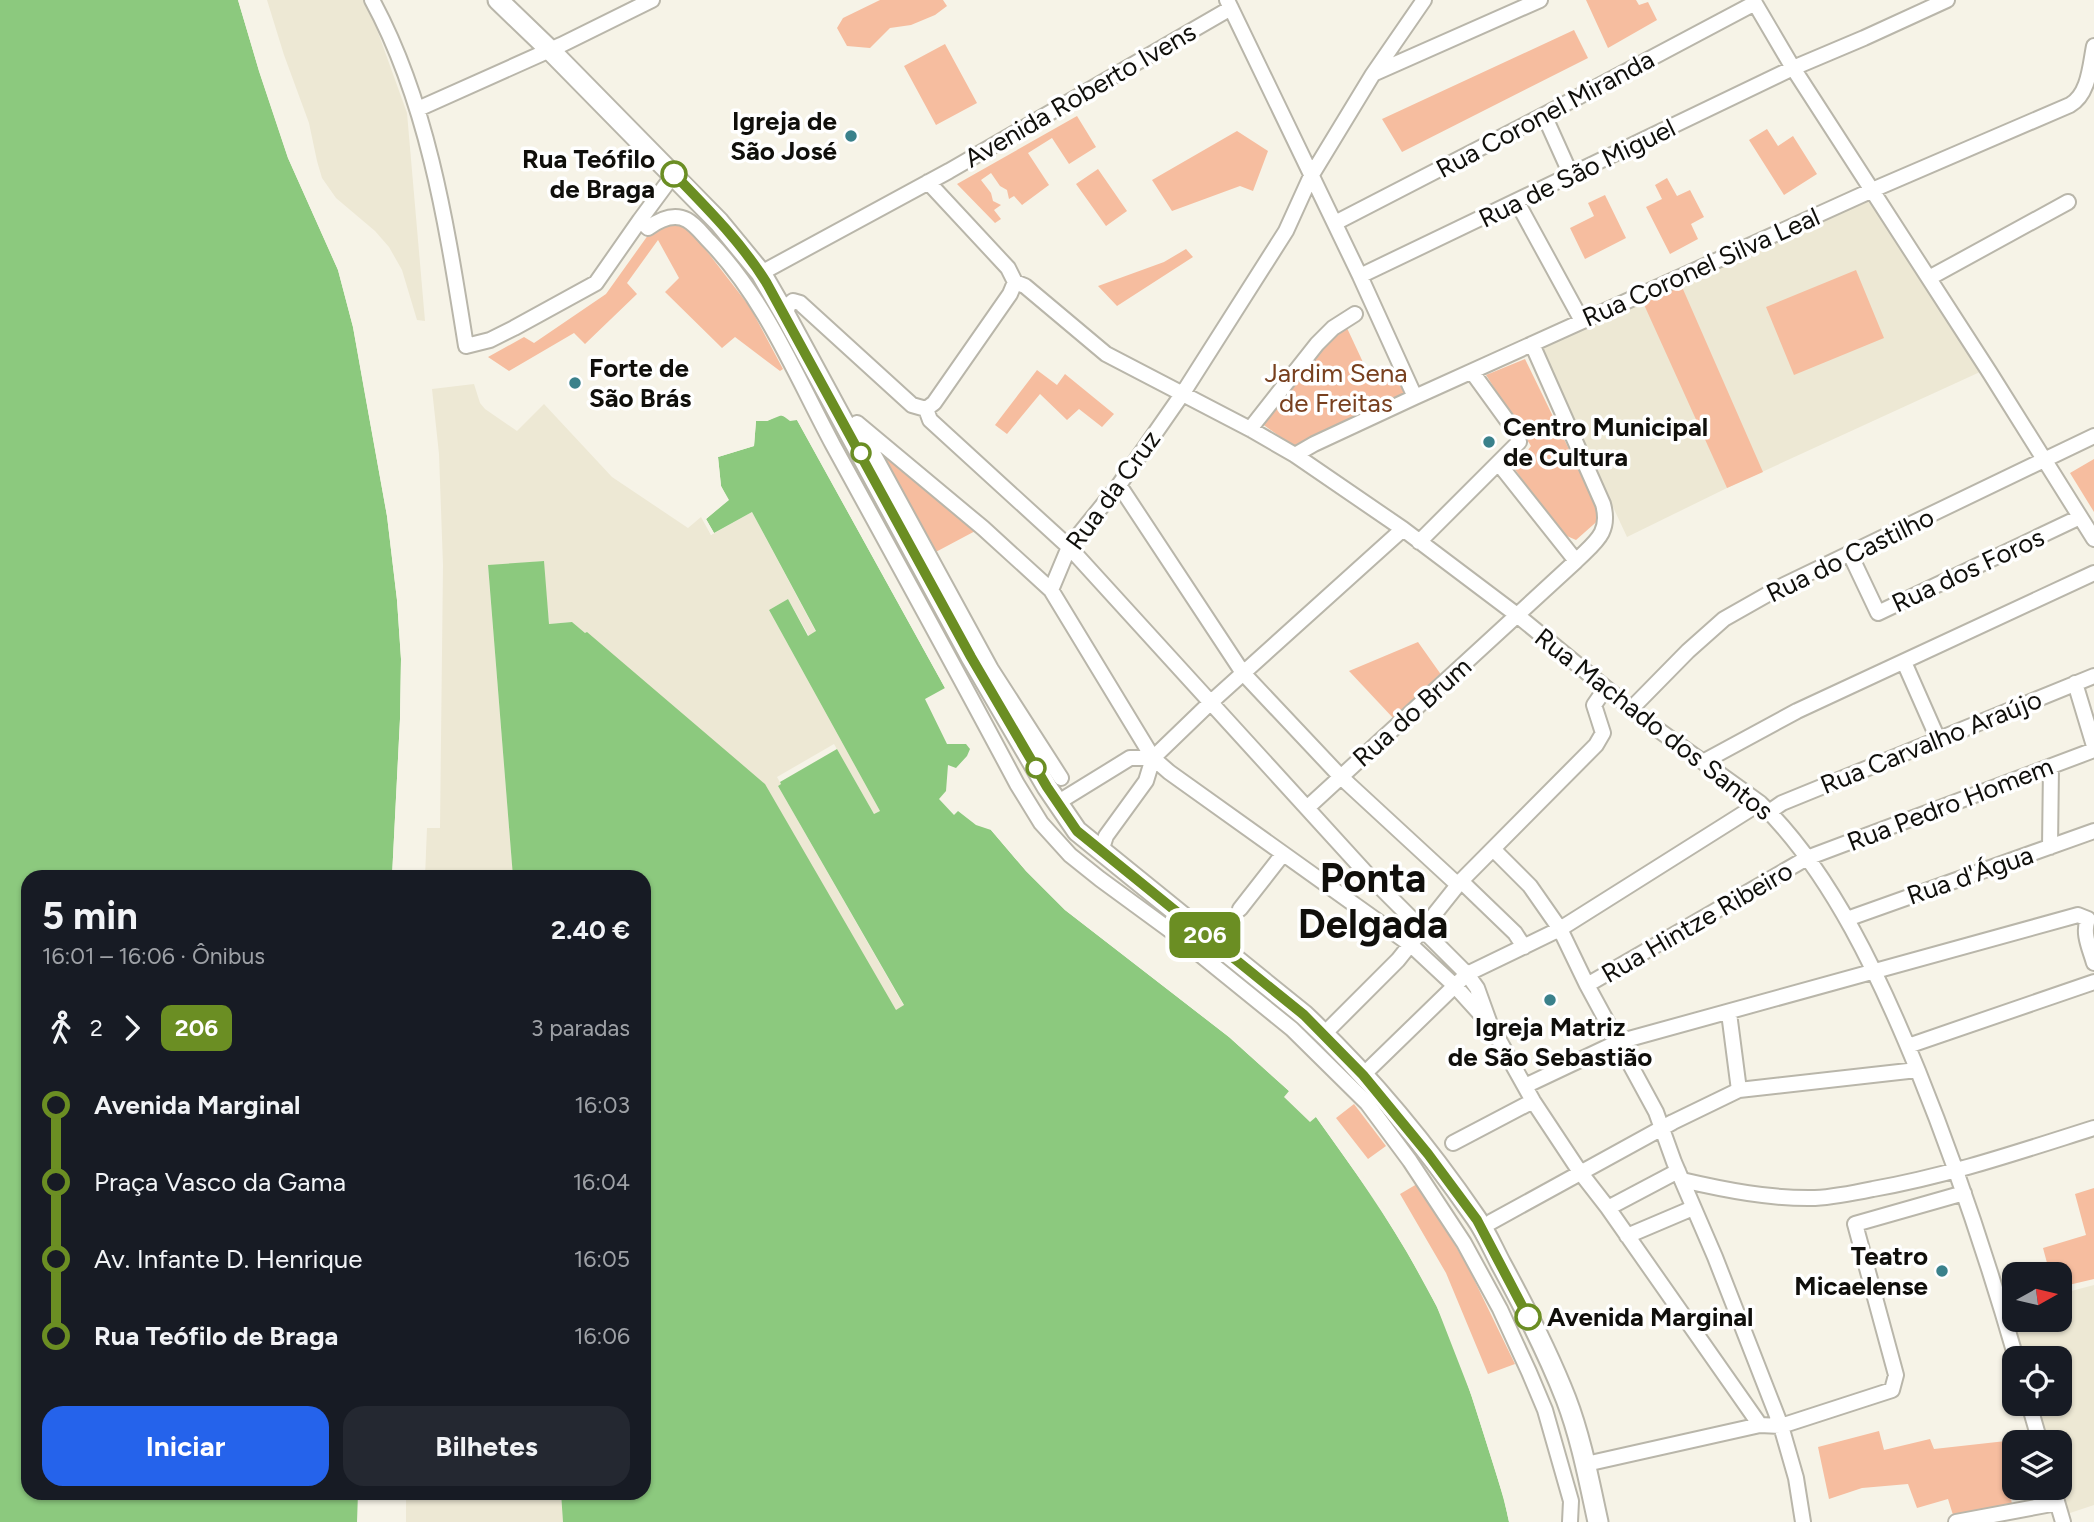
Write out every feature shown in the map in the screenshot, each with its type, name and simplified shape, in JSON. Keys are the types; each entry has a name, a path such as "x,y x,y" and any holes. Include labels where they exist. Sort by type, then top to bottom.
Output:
{"main road":[{"path":"498,0 674,174 719,222 761,273 982,651 1056,803 1077,831 1324,1034 1363,1075 1428,1154 1477,1220 1514,1288 1566,1399 1586,1464 1598,1522"}],"street":[{"path":"372,0 384,23 418,109 439,194 466,346 490,340 596,283 674,174"},
{"path":"418,109 550,50 652,0"},
{"name":"Rua da Cruz","path":"1051,590 1069,547 1119,485 1183,393 1286,231 1311,176 1373,74 1424,0"},
{"path":"1373,74 1540,0"},
{"name":"Rua de São Miguel","path":"1360,276 1793,68 1947,0"},
{"path":"1754,1 1793,68 2094,539"},
{"name":"Rua Coronel Miranda","path":"1335,223 1544,115 1754,1"},
{"path":"1229,4 1335,223 1415,397"},
{"name":"Avenida Roberto Ivens","path":"761,273 928,182 1229,4"},
{"name":"Rua Coronel Silva Leal","path":"1295,456 1314,444 1582,321 2077,101 2084,91 2094,46"},
{"path":"1544,115 1571,175"},
{"path":"926,409 941,394 1010,294 1015,282 1009,268 928,182"},
{"path":"1517,202 1582,321"},
{"path":"1928,278 2068,202"},
{"path":"639,220 648,228 662,219 685,219 724,256 743,283 780,342 833,445 1017,784 1041,823 1070,855 1171,931 1292,1029 1367,1103 1417,1171 1464,1243 1529,1372 1545,1410 1571,1501 1570,1522"},
{"name":"Rua Machado dos Santos","path":"1015,282 1025,286 1106,354 1250,429 1403,529 1517,615 1605,689 1764,807 1807,858 1847,919 1874,972 1908,1046 1956,1172 1992,1275 2013,1346"},
{"path":"788,318 788,306 793,301 800,303 912,405 926,409"},
{"path":"1250,429 1317,344 1333,328 1355,314"},
{"name":"Rua do Brum","path":"1307,808 1601,536 1607,517 1603,504 1532,344"},
{"path":"1419,542 1519,442 1517,434 1472,372"},
{"path":"926,409 930,420 1069,547 1365,875 1467,975 1477,988 1490,1024 1533,1101 1580,1172 1760,1425"},
{"path":"1061,778 982,651 857,424 983,527 1051,590 1153,758 1410,945 1455,986 1490,1024"},
{"name":"Rua do Castilho","path":"1631,709 1724,620 1784,585 2046,464 2094,436"},
{"path":"2046,464 2094,446"},
{"path":"1499,464 1576,561"},
{"path":"1119,485 1243,673 1341,777 1515,933 1524,947"},
{"name":"Rua dos Foros","path":"1850,554 1878,613 2080,517"},
{"path":"1101,851 1105,836 1146,781 1153,758 1403,529"},
{"path":"1703,762 1797,711 2094,573"},
{"path":"1904,662 1938,739"},
{"name":"Rua Carvalho Araújo","path":"1363,1075 1467,975 1560,929 1764,807 1782,803 2094,676"},
{"path":"2075,683 2094,748"},
{"path":"1324,1034 1398,960 1459,883 1596,745 1603,733 1594,705 1605,689"},
{"name":"Rua Pedro Homem","path":"1807,858 2094,748"},
{"path":"1056,803 1130,758 1153,758"},
{"path":"2050,848 2051,766"},
{"name":"Rua d'Água","path":"1847,919 2094,831"},
{"path":"1493,849 1530,886 1560,929 1587,985 1656,1112 1781,1426 1796,1478 1803,1522"},
{"path":"1240,909 1283,854"},
{"name":"Rua Hintze Ribeiro","path":"1587,985 1807,858"},
{"path":"1525,1086 1618,1042 2078,915 2091,917 2085,932 2094,963"},
{"path":"1908,1046 2094,982"},
{"path":"1729,1013 1740,1090"},
{"path":"1491,1222 1673,1122 1740,1090 1917,1070"},
{"path":"1453,1143 1533,1101"},
{"path":"1608,1208 1680,1175 1765,1195 1813,1198 1895,1185 1956,1172 2094,1128"},
{"path":"1586,1464 1760,1425 1781,1426 1892,1390 1896,1375 1855,1224 1964,1194"},
{"path":"1627,1236 1693,1208"},
{"path":"2056,1500 2063,1522"},
{"path":"1956,1522 2057,1503"}],"shaded area":[{"path":"0,0 238,0 288,158 338,270 353,327 387,516 401,659 392,870 21,870 21,1500 358,1500 357,1522 0,1522"},
{"path":"267,0 364,0 407,113 425,321 417,320 402,270 389,247 375,231 336,198 322,178 309,123"},
{"path":"1870,194 1980,372 1627,537 1538,346"},
{"path":"474,384 480,403 485,409 517,431 544,404 612,477 688,528 701,517 711,535 752,512 816,632 809,636 788,599 769,610 880,811 874,814 834,744 777,777 781,784 778,786 904,1006 896,1011 586,634 572,622 549,624 543,561 488,566 512,870 425,870 427,828 440,828 443,565 439,454 432,389"},
{"path":"779,415 797,420 945,688 925,699 947,744 966,744 970,749 956,768 948,765 946,791 939,799 954,815 958,811 976,825 991,830 1026,871 1065,910 1229,1037 1289,1091 1284,1097 1310,1122 1316,1117 1395,1232 1436,1305 1468,1385 1509,1522 563,1522 561,1500 651,1500 651,870 512,870 488,565 544,561 549,624 572,622 587,632 765,784 896,1010 904,1005 778,786 780,782 837,749 874,814 880,811 769,610 788,599 808,636 816,631 752,512 714,533 706,519 728,500 721,486 718,457 754,446 756,421 767,421"},
{"path":"2094,1285 2094,1505 2067,1514 2063,1500 2072,1500 2072,1430 2043,1430 2038,1416 2072,1416 2072,1346 2020,1346 2015,1332 2072,1332 2072,1291"},
{"path":"406,1500 561,1500 563,1522 406,1522"}],"green space":[{"path":"880,0 943,0 947,6 935,15 911,25 890,28 870,48 847,46 837,28 843,18"},
{"path":"1586,0 1636,0 1639,5 1648,2 1657,20 1608,48"},
{"path":"1574,30 1588,58 1402,152 1382,119"},
{"path":"945,44 977,103 936,125 904,66"},
{"path":"1077,116 1096,147 1069,164 1052,138 1028,153 1049,185 1022,205 1014,196 1009,199 1007,190 1000,186 991,173 981,180 991,193 993,201 1001,205 994,210 1001,219 995,223 957,184"},
{"path":"1767,129 1778,146 1793,136 1817,174 1784,195 1749,140"},
{"path":"1237,131 1268,151 1253,191 1240,186 1172,211 1152,180"},
{"path":"1098,169 1127,211 1106,226 1076,184"},
{"path":"1667,178 1677,196 1690,190 1704,217 1691,224 1698,239 1670,254 1646,207 1662,199 1655,185"},
{"path":"1605,195 1626,238 1585,259 1570,228 1594,216 1588,203"},
{"path":"679,223 699,241 750,307 783,369 780,371 735,337 722,348 665,292 679,278 658,240 627,283 637,294 585,344 574,333 509,371 488,357 524,337 534,343 606,294 657,225"},
{"path":"1186,249 1193,257 1117,306 1098,286 1164,262"},
{"path":"1856,270 1884,338 1794,375 1766,307"},
{"path":"1679,280 1763,472 1727,488 1641,298"},
{"name":"Jardim Sena de Freitas","path":"1347,328 1368,373 1396,365 1409,395 1293,446 1261,423 1318,350"},
{"path":"1525,359 1602,517 1576,540 1560,533 1514,468 1531,446 1486,375"},
{"path":"1037,370 1057,385 1065,374 1114,414 1102,427 1079,409 1067,420 1040,394 1007,434 995,425"},
{"path":"876,446 979,529 932,554"},
{"path":"2094,459 2094,512 2070,473"},
{"path":"1418,642 1442,676 1394,719 1349,671"},
{"path":"1354,1104 1386,1146 1368,1159 1336,1118"},
{"path":"1417,1184 1466,1263 1515,1364 1488,1374 1446,1273 1400,1194"},
{"path":"2094,1188 2094,1279 2072,1284 2072,1262 2047,1262 2043,1248 2086,1235 2075,1194"},
{"path":"1879,1431 1884,1450 1930,1439 1934,1449 2002,1441 2002,1500 2011,1500 2012,1504 1953,1515 1948,1499 1917,1508 1908,1484 1862,1488 1829,1499 1818,1447"}],"pier":[{"path":"238,0 241,0 292,157 341,269 368,388 401,599 404,719 396,870 392,870 401,659 387,516 353,327 338,270 288,158"},
{"path":"782,411 791,418 800,419 948,686 945,688 797,420 790,421 782,415 767,421 756,421 754,446 718,457 721,486 729,500 706,519 714,533 711,535 703,518 724,499 718,486 715,455 751,443 754,418 766,418"},
{"path":"995,829 1067,908 1231,1034 1292,1089 1289,1091 1229,1037 1065,910 1026,871 991,830"},
{"path":"1319,1114 1378,1198 1440,1306 1475,1396 1512,1522 1509,1522 1472,1397 1437,1307 1375,1200 1316,1117"}],"bus line":[{"name":"206","path":"674,174 719,222 761,273 971,657 1056,803 1077,831 1304,1015 1363,1075 1428,1154 1477,1220 1528,1317"}],"place":[{"name":"Igreja de São José","path":"851,136"},
{"name":"Rua Teófilo de Braga","path":"674,174"},
{"name":"Forte de São Brás","path":"575,383"},
{"name":"Centro Municipal de Cultura","path":"1489,442"},
{"name":"Igreja Matriz de São Sebastião","path":"1550,1000"},
{"name":"Teatro Micaelense","path":"1942,1271"},
{"name":"Avenida Marginal","path":"1528,1317"}],"district":[{"name":"Ponta Delgada","path":"1373,901"}]}
